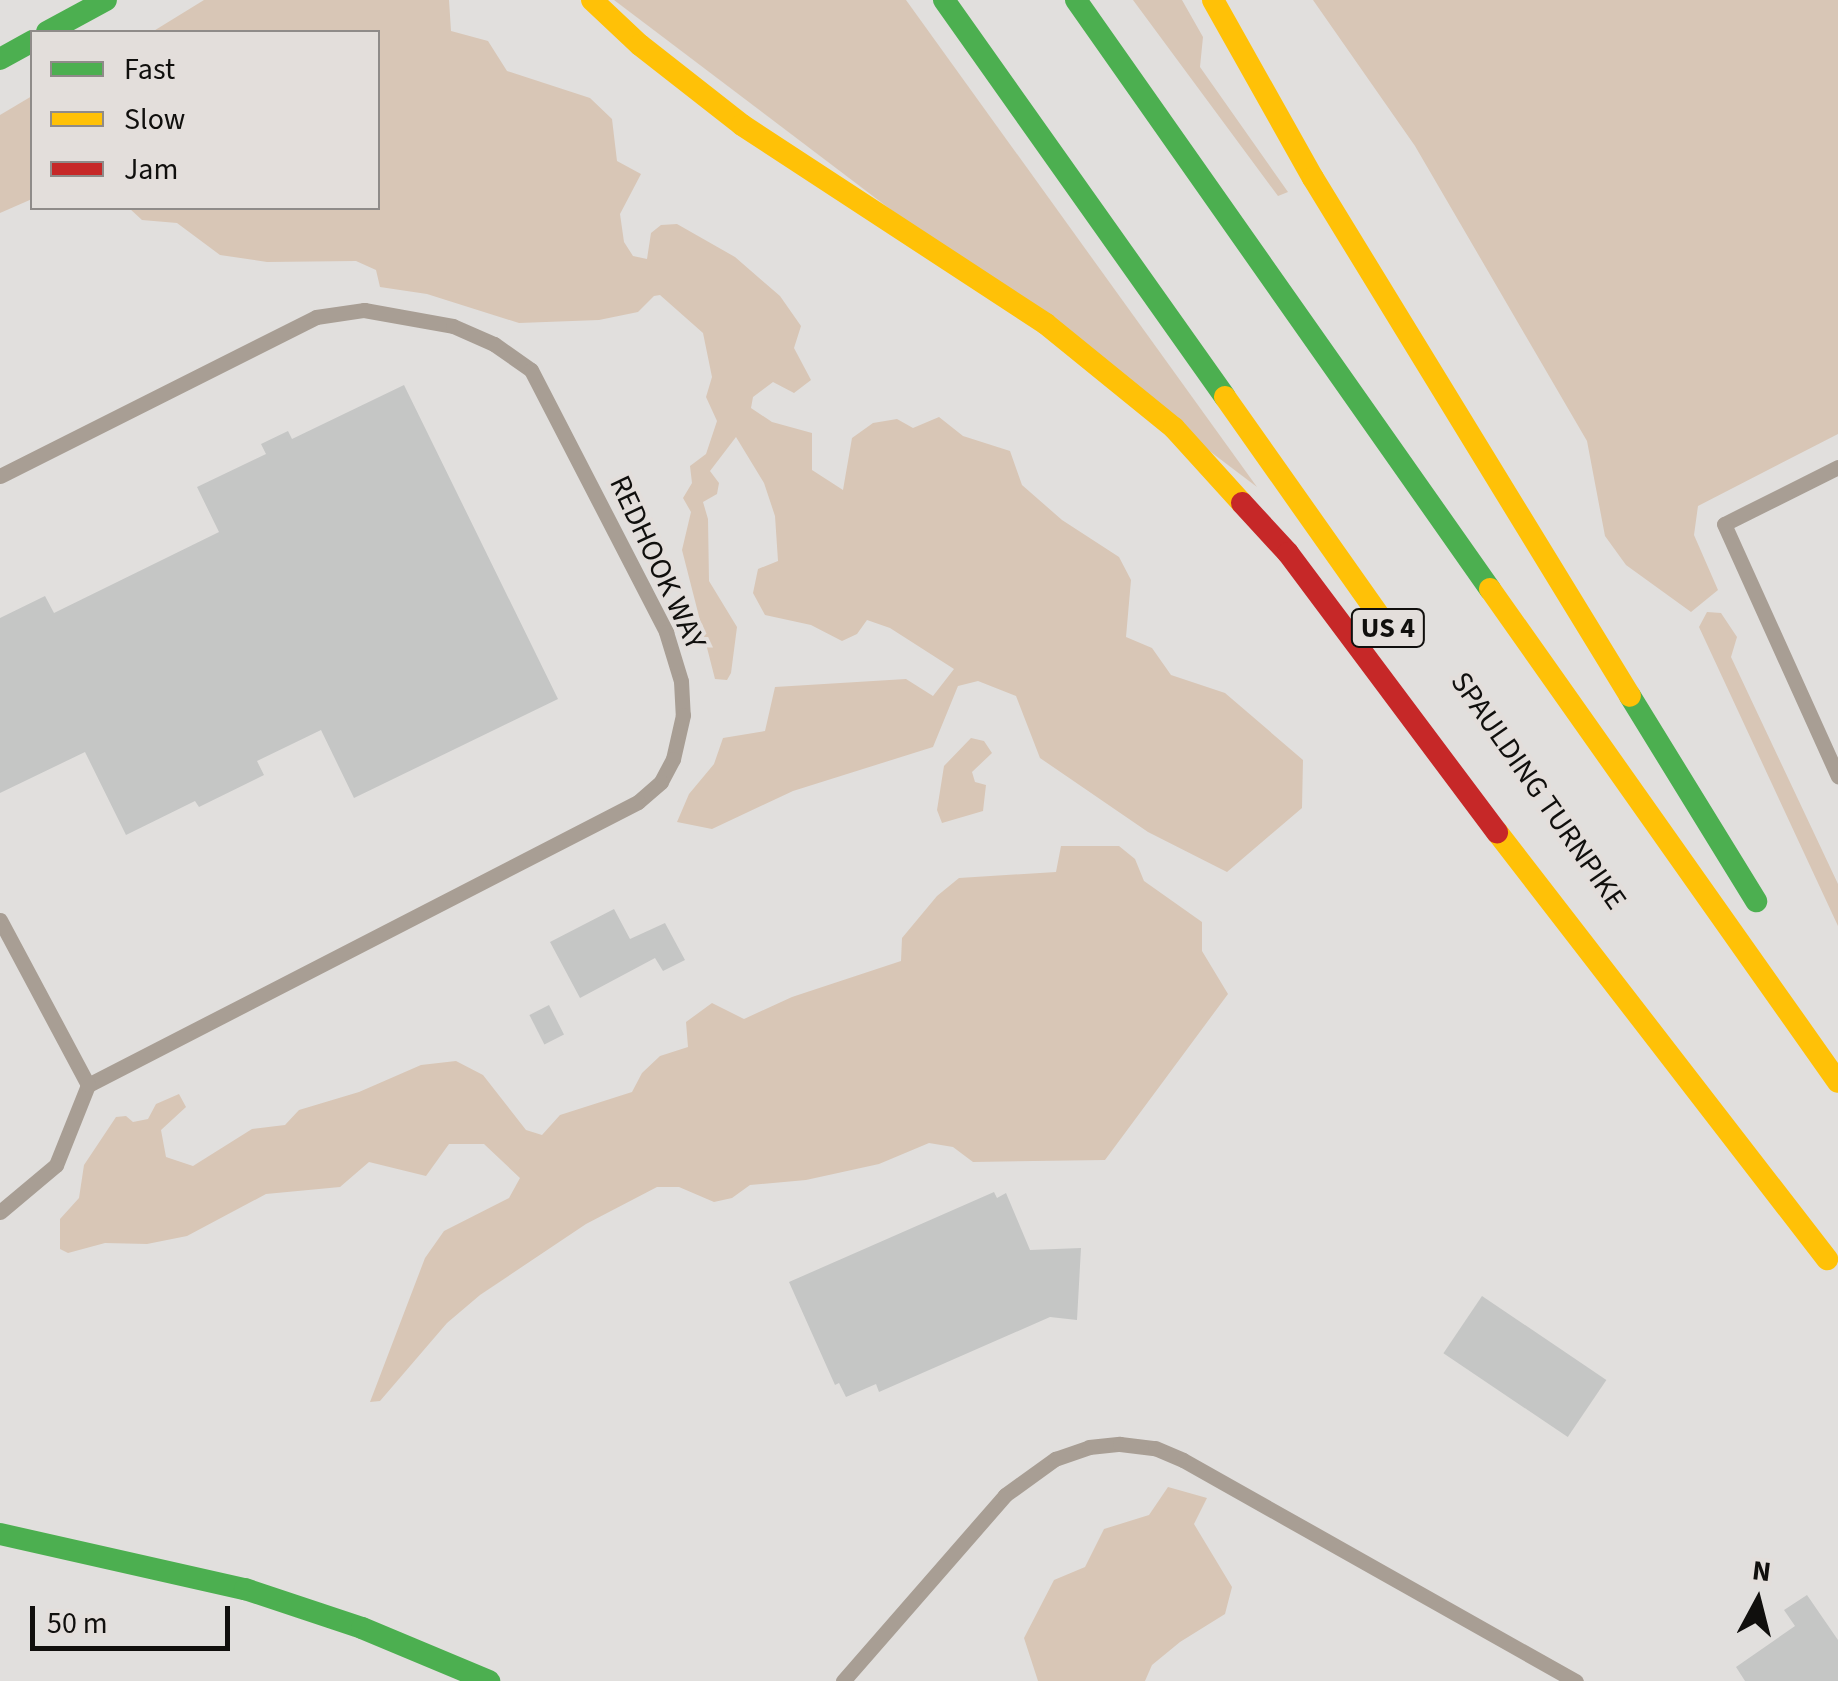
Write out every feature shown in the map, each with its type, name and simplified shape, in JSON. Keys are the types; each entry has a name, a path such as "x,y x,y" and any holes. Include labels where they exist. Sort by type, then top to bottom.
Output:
{"main road":[{"path":"51,30 106,0"},
{"path":"592,0 678,77 742,125 1046,324 1119,379 1196,450 1288,553 1386,688 1832,1267"},
{"name":"US 4","path":"944,0 1396,640"},
{"path":"1076,0 1514,616 1837,1081"},
{"path":"1213,0 1313,178 1768,920"},
{"path":"0,59 30,42"},
{"name":"SPAULDING TURNPIKE","path":"1568,885 1832,1267"},
{"path":"1812,1007 1837,1081"},
{"path":"0,1534 245,1589 427,1661 489,1681"}],"lane":[{"name":"REDHOOK WAY","path":"0,476 316,316 364,310 453,326 494,344 531,370 666,632 681,681 683,715 673,760 661,782 638,802 88,1085"},
{"path":"1838,467 1724,524 1838,777"},
{"path":"0,920 88,1085 56,1165 0,1212"},
{"path":"844,1681 1005,1495 1055,1459 1120,1444 1155,1448 1183,1460 1576,1681"}],"shaded area":[{"path":"204,0 449,0 451,31 488,41 507,71 590,98 612,119 617,161 641,174 620,214 624,242 633,256 647,259 651,233 661,225 677,224 735,257 780,296 801,326 794,348 811,380 794,393 773,382 753,397 751,408 772,422 812,433 812,470 843,490 852,438 873,423 897,419 913,428 939,417 963,436 1010,451 1022,485 1062,520 1119,557 1131,580 1126,637 1152,648 1171,675 1225,693 1303,760 1302,808 1227,872 1148,832 1040,758 1016,696 978,681 958,686 933,747 793,791 712,829 677,822 689,794 714,764 723,738 765,731 775,687 906,679 933,696 954,669 890,628 867,620 857,634 842,641 811,625 765,615 753,593 758,569 778,561 775,516 764,483 736,437 710,471 719,483 717,494 703,502 708,519 709,581 737,627 731,673 727,680 715,679 682,550 691,512 683,498 692,483 690,466 706,454 717,421 706,397 712,377 703,333 660,295 638,312 599,320 519,323 427,294 380,287 376,270 356,261 267,262 220,255 177,223 142,220 131,210 380,210 380,30 155,30"},
{"path":"614,0 906,0 1257,487"},
{"path":"1133,0 1182,0 1203,37 1200,67 1288,192 1278,196"},
{"path":"1313,0 1838,0 1838,434 1698,506 1694,535 1718,590 1691,612 1626,565 1605,536 1587,441 1415,146"},
{"path":"30,97 30,200 0,213 0,115"},
{"path":"1707,612 1721,613 1737,637 1731,657 1838,884 1838,926 1699,627"},
{"path":"971,738 984,741 992,753 972,772 975,782 986,785 983,811 942,823 937,810 944,766"},
{"path":"1061,846 1119,846 1135,859 1144,881 1202,922 1202,951 1228,994 1105,1160 973,1162 953,1147 929,1143 879,1164 806,1180 750,1185 732,1198 714,1202 679,1187 657,1187 586,1224 480,1295 447,1323 380,1401 370,1402 425,1258 444,1231 509,1198 520,1178 484,1144 449,1144 426,1176 369,1162 340,1187 266,1194 187,1236 147,1244 105,1243 68,1253 60,1249 60,1219 79,1198 84,1165 116,1117 126,1116 133,1122 148,1119 156,1104 179,1094 186,1107 161,1130 166,1157 193,1166 252,1129 285,1125 299,1110 359,1092 421,1065 456,1061 483,1075 526,1130 542,1135 560,1115 632,1092 642,1073 660,1056 688,1047 686,1022 712,1003 744,1019 792,997 901,961 902,938 937,896 959,878 1056,872"},
{"path":"1168,1487 1207,1498 1194,1524 1232,1587 1225,1614 1152,1665 1145,1681 1038,1681 1024,1638 1054,1580 1085,1567 1104,1529 1149,1515"}],"building":[{"path":"404,385 558,699 354,798 321,730 257,761 264,775 199,807 195,801 126,835 85,752 0,793 0,618 45,596 54,613 219,532 197,487 266,454 261,444 288,431 292,439"},
{"path":"614,909 630,939 665,923 685,960 663,971 655,958 580,998 550,942"},
{"path":"549,1005 564,1034 544,1044 529,1015"},
{"path":"994,1192 997,1198 1006,1193 1030,1250 1081,1248 1077,1320 1050,1317 879,1392 876,1384 846,1397 839,1383 835,1385 789,1282"},
{"path":"1482,1296 1606,1380 1568,1437 1443,1353"},
{"path":"1807,1595 1838,1640 1838,1681 1745,1681 1736,1667 1795,1626 1784,1610"}],"traffic: fast":[{"path":"51,30 106,0"},
{"path":"944,0 1225,397"},
{"path":"1076,0 1490,589"},
{"path":"0,59 30,42"},
{"path":"1630,696 1756,901"},
{"path":"0,1534 245,1589 362,1628 489,1681"}],"traffic: slow":[{"path":"592,0 640,45 742,125 1046,324 1174,428 1242,503"},
{"path":"1213,0 1313,178 1630,696"},
{"path":"1225,397 1384,622"},
{"path":"1490,589 1838,1082"},
{"path":"1497,832 1827,1259"}],"traffic: jam":[{"path":"1242,503 1288,553 1497,832"}]}
